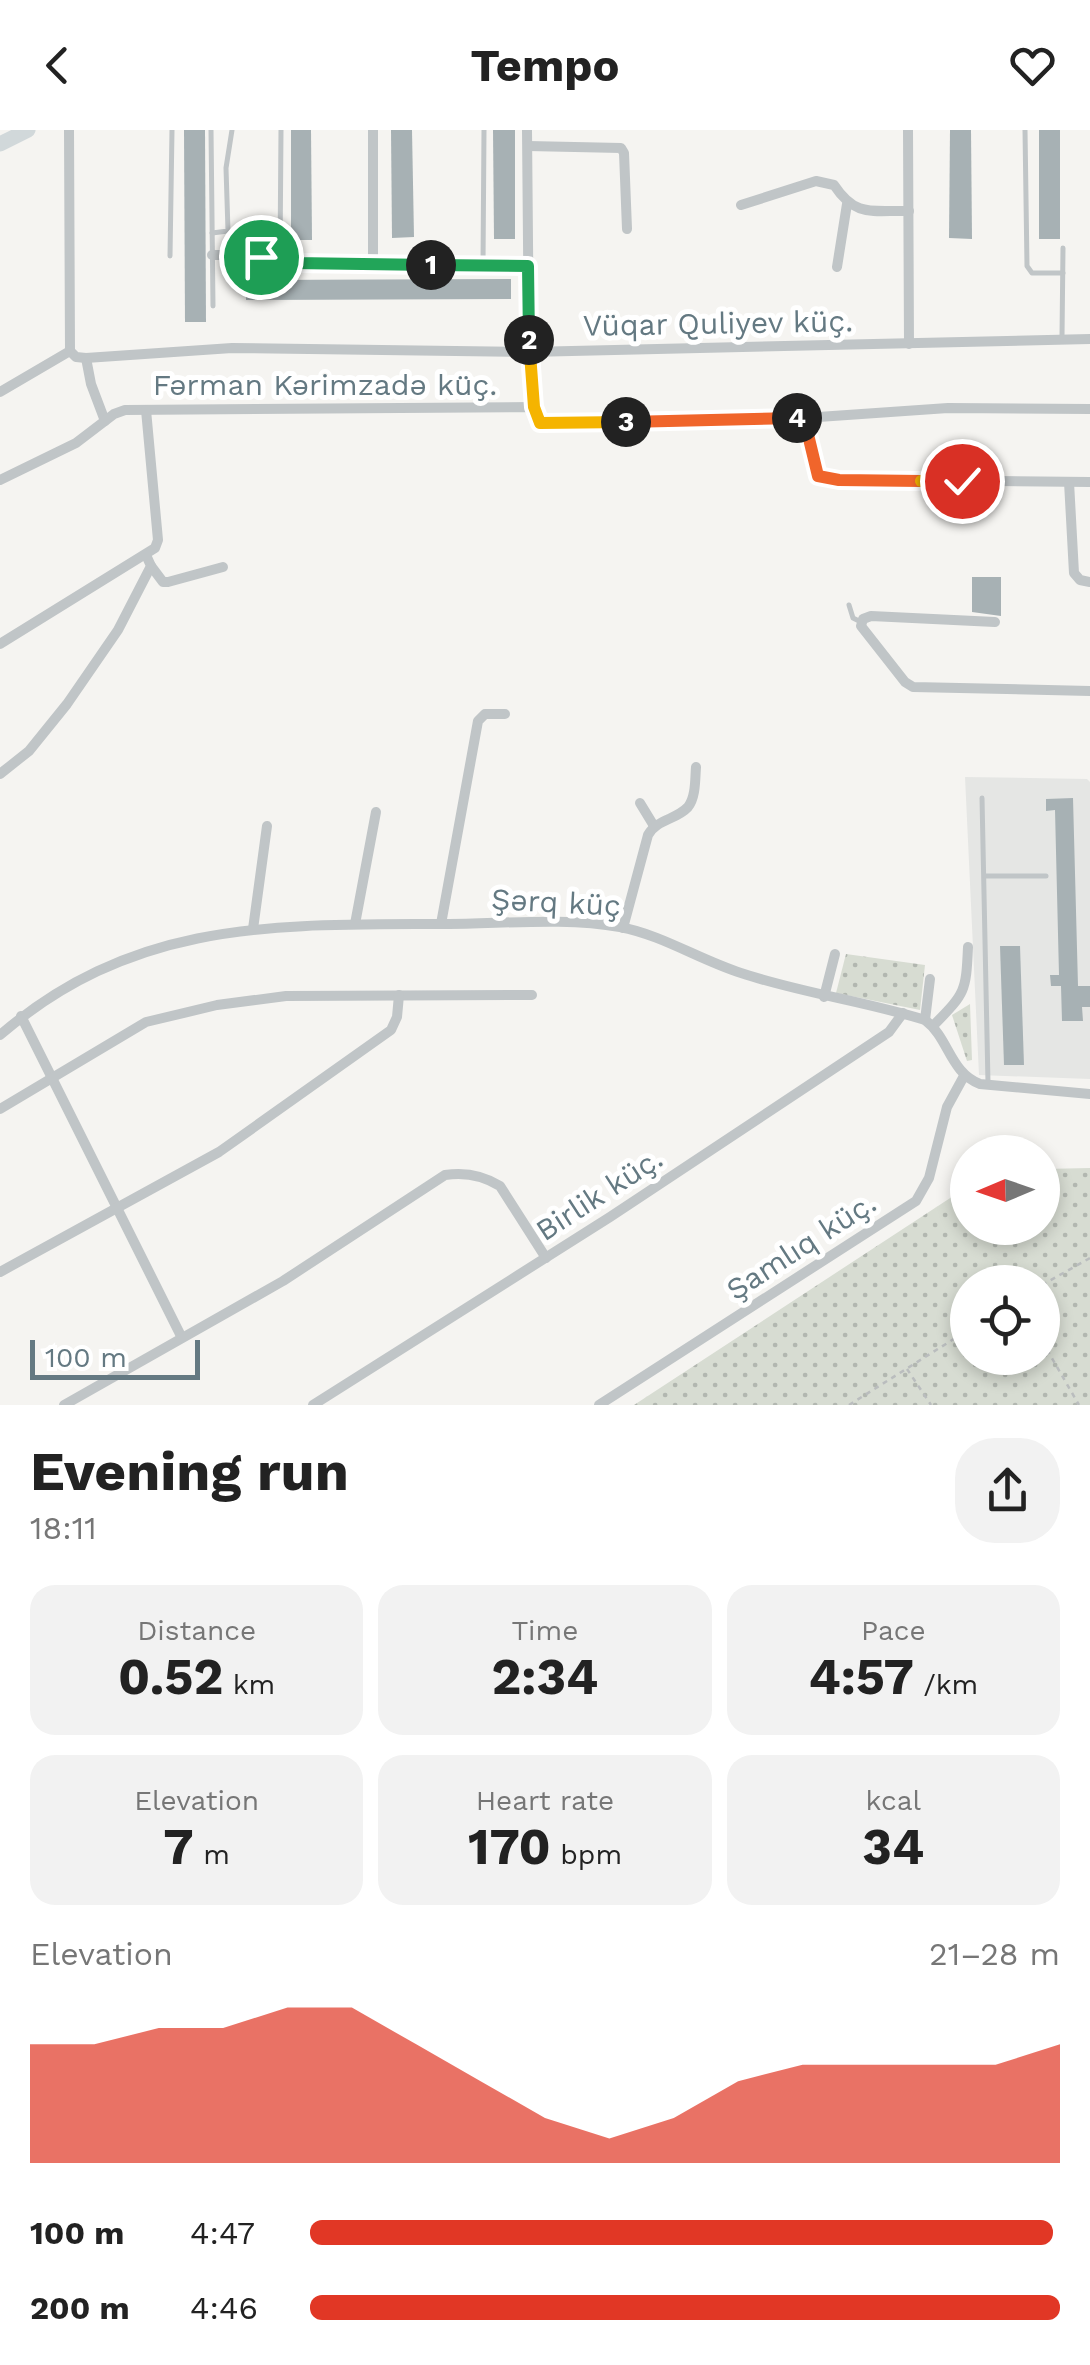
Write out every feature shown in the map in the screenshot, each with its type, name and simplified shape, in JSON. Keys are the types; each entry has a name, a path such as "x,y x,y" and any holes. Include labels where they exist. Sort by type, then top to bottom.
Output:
{"street":[{"path":"6,137 28,130"},
{"path":"0,392 70,352 68,130"},
{"path":"372,130 373,265"},
{"path":"527,130 529,352 534,407"},
{"path":"908,130 909,344"},
{"path":"528,146 621,148 628,229"},
{"path":"741,206 816,181 834,185 847,204 867,210 908,211"},
{"path":"836,266 847,204"},
{"path":"212,255 248,255 280,262 528,266"},
{"name":"Vüqar Quliyev küç.","path":"70,352 86,358 232,348 529,352 1090,340"},
{"path":"86,358 91,384 106,421"},
{"name":"Fərman Kərimzadə küç.","path":"0,480 76,443 125,410 534,407 540,423 547,424 804,418"},
{"path":"1090,408 948,408 804,418 815,474 827,479 1090,482"},
{"path":"0,774 29,750 118,630 155,548 158,540 146,410"},
{"path":"1069,482 1074,573 1080,580 1090,582"},
{"path":"148,560 168,582 223,568"},
{"path":"0,644 107,574 148,560"},
{"path":"995,622 871,616 861,622 862,631 913,687 1090,691"},
{"path":"441,924 478,721 485,714 505,714"},
{"path":"623,928 654,826 688,807 696,767"},
{"path":"640,803 654,826"},
{"path":"354,924 376,812"},
{"path":"254,928 266,826"},
{"name":"Şərq küç","path":"0,1035 21,1016 99,968 202,938 254,928 354,924 593,923 623,928 738,972 929,1023"},
{"path":"929,1023 962,996 968,947"},
{"path":"824,998 834,954"},
{"path":"930,979 929,1023 964,1076 988,1086 1090,1094"},
{"path":"0,1272 218,1152 391,1030 398,1017 399,995"},
{"path":"0,1109 146,1022 216,1005 286,996 532,995"},
{"name":"Birlik küç.","path":"312,1405 546,1258 888,1032 903,1013"},
{"path":"21,1016 181,1336"},
{"name":"Şamlıq küç.","path":"598,1405 916,1201 929,1178 947,1107 964,1076"},
{"path":"64,1405 308,1265 445,1175 459,1172 490,1179 500,1186 546,1258"}],"lane":[{"path":"170,256 172,130"},
{"path":"211,130 213,306"},
{"path":"212,233 228,231 226,168 232,130"},
{"path":"280,262 281,130"},
{"path":"483,265 484,130"},
{"path":"1025,130 1029,270 1063,272"},
{"path":"1062,340 1063,248"},
{"path":"849,605 854,618 861,622"},
{"path":"982,798 988,1086"},
{"path":"986,876 1046,876"}],"path":[{"path":"1060,1274 1090,1258"},
{"path":"849,1405 950,1341"},
{"path":"907,1368 931,1405"},
{"path":"1060,1372 1079,1405"}],"shaded area":[{"path":"965,777 1090,782 1090,1079 979,1075"},
{"path":"846,954 925,965 920,1010 836,993"},
{"path":"970,1004 972,1060 967,1061 952,1015"},
{"path":"1090,1168 1090,1405 634,1405 950,1198 950,1245 1060,1245 1060,1169"}],"building":[{"path":"184,130 205,130 206,322 185,322"},
{"path":"291,130 311,130 312,240 291,240"},
{"path":"391,130 412,130 414,237 392,238"},
{"path":"493,130 515,130 515,239 494,239"},
{"path":"950,130 971,130 972,239 949,238"},
{"path":"1039,130 1060,130 1060,239 1039,239"},
{"path":"511,279 511,299 246,300 246,280"},
{"path":"972,577 1001,577 1001,616 972,612"},
{"path":"1073,798 1078,986 1090,986 1090,1007 1082,1007 1083,1021 1062,1021 1061,986 1051,986 1050,975 1059,975 1055,810 1046,811 1046,799"},
{"path":"1000,946 1020,946 1024,1065 1004,1065"}],"route":[{"path":"261,257 294,263 528,266 529,352 534,407 540,423 804,418 815,474 821,478 962,481"}]}
